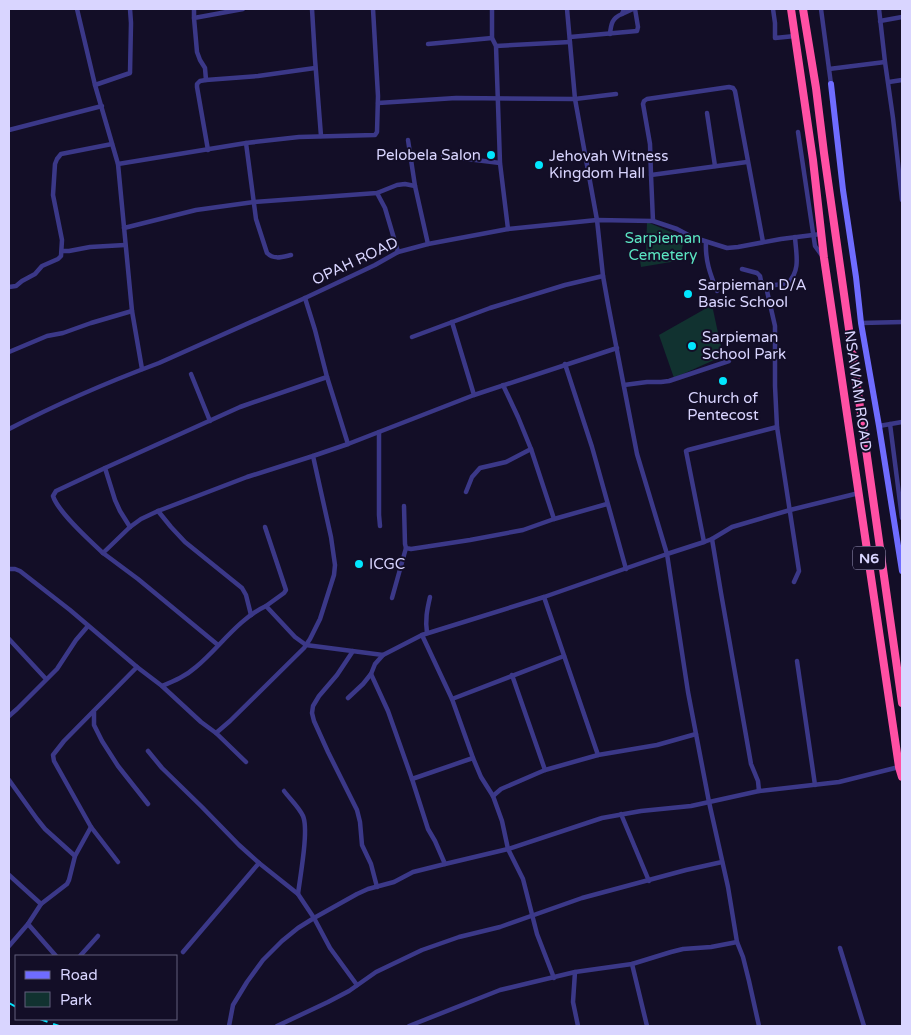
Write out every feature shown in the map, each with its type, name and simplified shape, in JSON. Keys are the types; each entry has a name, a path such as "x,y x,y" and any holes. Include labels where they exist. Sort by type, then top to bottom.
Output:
{"highway":[{"name":"NSAWAM ROAD","path":"791,9 812,155 817,235 824,258 902,777"},
{"name":"NSAWAM ROAD","path":"804,9 902,703"}],"main road":[{"path":"831,84 861,323 902,571"}],"street":[{"path":"77,9 95,85 118,164 132,311 142,369"},
{"path":"95,85 130,73 130,9"},
{"path":"194,9 197,52 205,68 206,80"},
{"path":"194,18 243,9"},
{"path":"312,9 315,68 322,136"},
{"path":"118,164 246,143 299,137 375,135 377,132 378,103 373,9"},
{"path":"492,9 492,38 496,46 500,163 508,229"},
{"path":"567,9 575,99 597,220 603,276 637,454 667,554 688,692 709,802 728,887 737,942 745,965 759,1026"},
{"path":"622,14 624,9"},
{"path":"496,46 637,32 638,28 634,9 616,17 611,22 610,34"},
{"path":"773,9 775,38 795,36"},
{"path":"822,9 831,84"},
{"path":"879,9 902,200"},
{"path":"880,21 902,17"},
{"path":"428,44 492,38"},
{"path":"829,69 885,62"},
{"path":"208,150 197,87 200,81 258,76 315,68"},
{"path":"888,82 902,80"},
{"path":"652,221 650,144 644,101 729,87 733,88 735,92 763,242"},
{"path":"378,103 456,98 575,99 616,94"},
{"path":"9,130 102,106"},
{"path":"707,113 715,166"},
{"path":"798,132 817,235"},
{"path":"408,140 428,244"},
{"path":"246,143 256,219 267,253 276,258 291,255"},
{"path":"9,287 16,286 35,274 42,266 58,260 61,256 62,240 53,194 53,176 57,159 61,154 112,144"},
{"path":"442,156 500,163"},
{"path":"651,175 747,162"},
{"path":"124,228 196,210 254,202 377,192 405,184 416,186"},
{"path":"377,192 385,208 398,252"},
{"name":"OPAH ROAD","path":"9,430 46,410 305,298 398,252 428,244 508,229 597,220 652,221 692,237 727,248 817,235"},
{"path":"768,288 769,286 788,283 795,275 798,267 795,237"},
{"path":"706,242 706,263 717,291"},
{"path":"62,251 126,245"},
{"path":"742,269 757,273 761,281 768,288 767,291 775,326 777,427 799,571 794,582"},
{"path":"412,337 526,296 603,276"},
{"path":"305,298 326,377 348,444"},
{"path":"9,352 47,336 63,333 132,311"},
{"path":"452,322 474,395"},
{"path":"861,323 902,322"},
{"path":"103,553 130,527 158,511 247,477 348,444 474,395 617,348"},
{"path":"624,385 669,381 729,361"},
{"path":"565,364 592,447 626,569"},
{"path":"191,374 210,421"},
{"path":"218,645 152,590 103,553 54,501 53,496 56,491 240,407 326,377"},
{"path":"504,385 531,449 554,519"},
{"path":"879,426 902,422"},
{"path":"890,424 902,518"},
{"path":"704,542 686,451 777,427"},
{"path":"379,432 380,526"},
{"path":"466,492 472,477 480,468 506,462 531,449"},
{"path":"216,733 306,645 320,619 335,565 313,456"},
{"path":"105,468 115,500 130,527"},
{"path":"348,698 363,684 383,655 422,634 544,597 626,569 712,539 732,527 859,493"},
{"path":"406,548 479,539 522,530 607,504"},
{"path":"392,598 406,548 404,506"},
{"path":"158,511 185,542 238,584 246,595 251,615"},
{"path":"162,686 179,679 195,668 251,615 286,590 265,527"},
{"path":"712,539 720,594 751,764 758,781 759,791"},
{"path":"9,569 20,571 162,686 246,762"},
{"path":"427,633 426,611 430,597"},
{"path":"544,597 598,756"},
{"path":"266,606 295,637 306,645 383,655"},
{"path":"9,716 57,669 88,626"},
{"path":"422,634 452,699 481,777 493,796 502,821 508,849 523,879 537,934 554,978"},
{"path":"9,639 46,679"},
{"path":"353,651 337,675 319,696 312,713 328,752 357,810 362,845 371,864 377,887"},
{"path":"452,699 564,656"},
{"path":"797,661 815,785"},
{"path":"118,862 91,827 54,761 53,755 64,741 137,667"},
{"path":"371,674 388,711 428,829 445,864"},
{"path":"512,675 545,770"},
{"path":"94,712 94,725 102,741 118,766 148,804"},
{"path":"493,796 501,789 545,770 696,734"},
{"path":"148,751 162,768 238,845 298,894 314,918 330,948 357,985"},
{"path":"412,779 473,758"},
{"path":"229,1026 233,1005 247,982 263,960 282,940 314,918 357,894 394,882 413,872 508,849 602,818 691,806 759,791 840,782 899,767"},
{"path":"9,780 36,819 75,856"},
{"path":"284,791 303,815 305,822 298,894"},
{"path":"621,814 649,881"},
{"path":"9,946 28,924 41,904 67,884 75,856 91,827"},
{"path":"277,1026 328,1002 376,972 422,950 459,937 500,927 582,898 722,862"},
{"path":"183,952 259,864"},
{"path":"9,875 41,904"},
{"path":"28,924 55,955"},
{"path":"81,955 98,936"},
{"path":"409,1026 500,990 575,972 632,964 683,949 711,947 737,942"},
{"path":"840,948 864,1026 871,1026"},
{"path":"632,964 647,1026"},
{"path":"575,972 573,1002 578,1026"}],"green space":[{"name":"Sarpieman Cemetery","path":"647,222 685,238 680,255 683,260 641,267 639,253 646,252"},
{"name":"Sarpieman School Park","path":"712,305 723,356 674,378 659,335"}],"railway":[{"path":"9,1003 15,1006"},
{"path":"43,1020 59,1026"}],"place":[{"name":"Pelobela Salon","path":"491,155"},
{"name":"Jehovah Witness Kingdom Hall","path":"539,165"},
{"name":"Sarpieman D/A Basic School","path":"688,294"},
{"name":"Sarpieman School Park","path":"692,346"},
{"name":"Church of Pentecost","path":"723,381"},
{"name":"ICGC","path":"359,564"}]}
